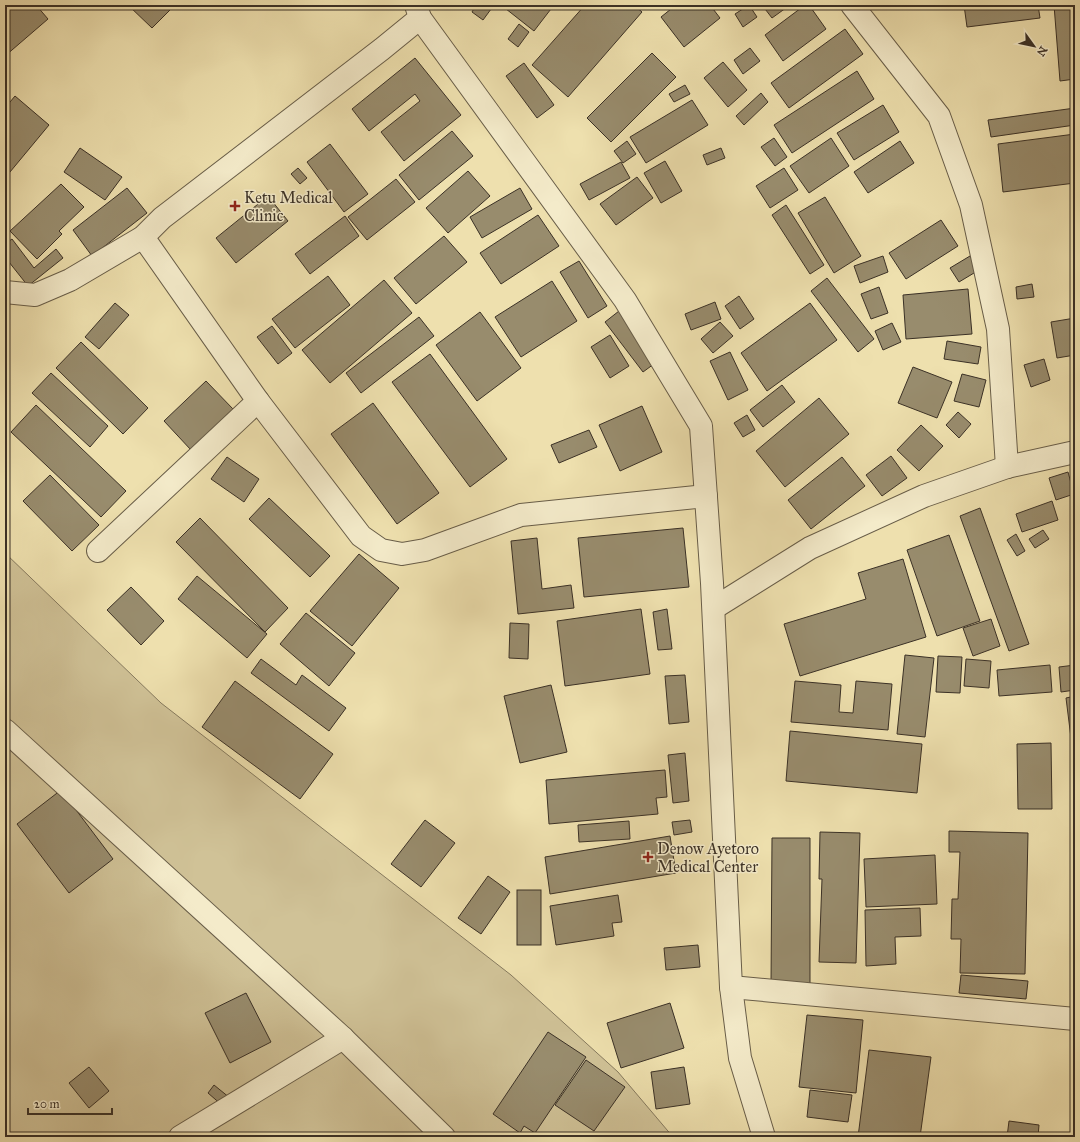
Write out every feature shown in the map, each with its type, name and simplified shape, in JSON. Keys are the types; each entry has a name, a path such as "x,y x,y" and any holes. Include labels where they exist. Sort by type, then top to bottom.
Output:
{"street":[{"path":"852,5 939,116 971,205 998,330 1007,467"},
{"path":"5,292 35,295 70,280 143,237 162,218 382,49 418,12 629,307 701,426 714,608 731,987 740,1058 764,1137"},
{"path":"143,237 258,401 362,536 381,550 402,554 425,550 521,516 706,496"},
{"path":"98,551 258,401"},
{"path":"714,608 810,548 924,496 1007,467 1075,452"},
{"path":"5,730 343,1038 444,1137"},
{"path":"731,987 1075,1019"},
{"path":"180,1137 343,1038"}],"shaded area":[{"path":"5,553 161,703 511,975 618,1072 673,1137 5,1137"}],"building":[{"path":"5,5 36,5 48,19 5,56"},
{"path":"128,5 175,5 152,28"},
{"path":"476,5 494,5 483,20 472,12"},
{"path":"501,5 554,5 534,31"},
{"path":"585,5 634,5 642,12 568,97 532,65"},
{"path":"676,5 710,5 720,18 684,47 661,17"},
{"path":"749,5 757,17 743,27 735,14"},
{"path":"762,5 790,5 772,18"},
{"path":"805,5 809,5 826,29 783,61 765,35"},
{"path":"964,5 1038,5 1040,18 967,27"},
{"path":"1054,5 1075,5 1075,79 1060,81"},
{"path":"519,24 529,32 518,47 508,39"},
{"path":"845,29 863,54 789,108 771,83"},
{"path":"750,48 760,61 743,74 734,60"},
{"path":"652,53 676,77 611,142 587,118"},
{"path":"415,58 461,115 404,161 381,132 420,101 415,94 369,131 352,109"},
{"path":"723,62 747,90 728,107 704,78"},
{"path":"524,63 554,105 537,118 506,76"},
{"path":"857,71 874,99 792,153 774,125"},
{"path":"685,85 690,94 674,102 669,94"},
{"path":"761,93 768,102 744,125 736,116"},
{"path":"15,96 49,125 5,178 5,108"},
{"path":"692,100 708,125 646,163 630,137"},
{"path":"883,105 899,132 854,160 837,133"},
{"path":"1075,108 1075,125 991,137 988,120"},
{"path":"452,131 473,156 419,200 399,175"},
{"path":"1075,134 1075,183 1003,192 998,144"},
{"path":"774,138 787,157 775,166 761,147"},
{"path":"831,138 849,166 809,193 790,166"},
{"path":"627,141 636,154 623,163 614,151"},
{"path":"900,141 914,163 868,193 854,172"},
{"path":"330,144 368,194 344,212 307,162"},
{"path":"80,148 122,177 105,200 64,172"},
{"path":"721,148 725,158 707,165 703,155"},
{"path":"665,161 682,191 661,203 644,173"},
{"path":"621,162 630,178 589,200 580,184"},
{"path":"298,168 307,178 300,184 291,174"},
{"path":"784,168 798,190 770,208 756,186"},
{"path":"468,171 490,196 448,233 426,208"},
{"path":"637,177 653,198 616,225 600,204"},
{"path":"396,179 415,202 367,240 348,217"},
{"path":"61,184 84,207 59,231 62,234 37,259 10,231"},
{"path":"127,188 147,213 92,256 73,230"},
{"path":"520,188 532,209 482,238 470,217"},
{"path":"268,196 288,221 236,263 216,238"},
{"path":"825,197 861,256 834,273 798,213"},
{"path":"786,205 824,265 810,274 772,215"},
{"path":"538,215 559,246 501,284 480,253"},
{"path":"345,216 359,236 310,274 295,254"},
{"path":"941,220 958,246 906,279 889,253"},
{"path":"444,236 467,262 416,304 394,278"},
{"path":"12,239 34,268 56,249 63,258 28,286 5,257 5,244"},
{"path":"883,256 888,272 860,283 854,266"},
{"path":"970,256 979,270 959,282 950,268"},
{"path":"579,261 607,306 588,318 560,272"},
{"path":"328,276 350,305 295,348 272,319"},
{"path":"827,278 874,339 858,352 811,291"},
{"path":"384,280 412,313 330,383 302,350"},
{"path":"552,281 577,321 521,357 495,317"},
{"path":"1032,284 1034,297 1017,299 1016,287"},
{"path":"879,287 888,313 871,319 861,294"},
{"path":"968,289 972,334 906,339 903,295"},
{"path":"739,296 754,319 740,329 725,306"},
{"path":"715,302 721,319 691,330 685,314"},
{"path":"115,303 129,315 99,349 85,337"},
{"path":"810,303 837,340 767,391 741,353"},
{"path":"619,311 658,361 643,372 605,322"},
{"path":"480,312 521,368 477,401 436,345"},
{"path":"419,317 434,336 361,393 346,373"},
{"path":"1075,318 1075,355 1057,358 1051,322"},
{"path":"720,322 733,336 713,353 701,339"},
{"path":"892,323 901,342 883,350 875,331"},
{"path":"272,326 292,353 278,364 257,337"},
{"path":"610,335 629,366 610,378 591,347"},
{"path":"947,341 981,347 978,364 944,359"},
{"path":"81,342 148,408 123,434 56,368"},
{"path":"730,352 748,390 728,400 710,361"},
{"path":"430,354 507,459 470,487 392,382"},
{"path":"1044,359 1050,380 1031,387 1024,365"},
{"path":"913,367 952,382 937,418 898,403"},
{"path":"51,373 108,426 90,447 32,393"},
{"path":"962,374 986,380 979,407 954,401"},
{"path":"206,381 233,409 191,450 164,421"},
{"path":"782,385 795,402 763,427 750,410"},
{"path":"819,398 849,434 785,487 756,451"},
{"path":"373,403 439,493 397,524 331,434"},
{"path":"36,405 126,491 101,517 11,432"},
{"path":"642,406 662,452 620,471 599,425"},
{"path":"958,412 971,424 959,438 946,425"},
{"path":"747,415 755,430 743,437 734,423"},
{"path":"921,425 943,446 919,471 897,450"},
{"path":"589,430 597,447 559,463 551,445"},
{"path":"891,456 907,478 882,496 866,475"},
{"path":"227,457 259,479 244,502 211,479"},
{"path":"842,457 865,486 811,529 788,500"},
{"path":"1068,472 1074,494 1056,500 1049,478"},
{"path":"50,475 99,525 72,551 23,501"},
{"path":"269,498 330,556 310,577 249,519"},
{"path":"1052,501 1058,520 1022,532 1016,514"},
{"path":"980,508 1029,644 1009,651 960,516"},
{"path":"200,518 288,608 265,632 176,542"},
{"path":"683,528 689,587 584,597 578,538"},
{"path":"1043,530 1049,539 1035,548 1029,539"},
{"path":"1016,534 1025,551 1017,556 1007,540"},
{"path":"949,535 980,621 937,636 907,550"},
{"path":"537,538 542,589 571,585 574,608 518,614 511,541"},
{"path":"359,554 399,588 352,646 310,611"},
{"path":"903,559 926,637 800,676 784,624 866,599 858,573"},
{"path":"197,576 267,634 247,658 178,599"},
{"path":"131,587 164,621 141,645 107,610"},
{"path":"641,609 650,674 565,686 557,621"},
{"path":"667,609 672,649 658,650 653,612"},
{"path":"306,613 355,653 329,686 280,644"},
{"path":"991,619 1000,646 973,656 963,628"},
{"path":"510,623 529,624 528,659 509,658"},
{"path":"905,655 934,658 925,737 897,734"},
{"path":"938,656 962,657 960,693 936,692"},
{"path":"261,659 296,685 302,675 346,708 329,731 251,673"},
{"path":"966,659 991,661 989,688 964,686"},
{"path":"1050,665 1052,692 999,696 997,670"},
{"path":"1075,665 1075,690 1061,692 1059,667"},
{"path":"685,675 689,722 669,724 665,676"},
{"path":"235,681 333,754 300,799 202,727"},
{"path":"795,681 841,685 839,712 853,713 856,681 892,684 888,730 791,722"},
{"path":"551,685 567,752 520,763 504,696"},
{"path":"1075,696 1075,770 1066,698"},
{"path":"790,731 922,744 917,793 786,781"},
{"path":"1051,743 1052,809 1018,809 1017,744"},
{"path":"685,753 689,801 673,803 668,755"},
{"path":"665,770 667,797 656,798 658,814 549,824 546,780"},
{"path":"61,790 113,859 69,893 17,824"},
{"path":"425,820 455,843 421,887 391,864"},
{"path":"690,820 692,832 674,835 672,822"},
{"path":"629,821 630,839 579,842 578,825"},
{"path":"949,831 1028,833 1025,974 960,973 961,939 951,939 952,899 958,899 960,852 949,852"},
{"path":"820,832 860,833 856,963 819,962 822,879 819,879"},
{"path":"670,836 676,873 550,894 545,857"},
{"path":"772,838 810,838 810,985 771,984"},
{"path":"935,855 937,904 866,907 864,859"},
{"path":"488,876 510,892 481,934 458,918"},
{"path":"517,890 541,890 541,945 517,945"},
{"path":"618,895 622,922 612,923 614,936 556,945 550,906"},
{"path":"920,908 921,936 895,937 896,964 866,966 865,910"},
{"path":"698,945 700,967 666,970 664,948"},
{"path":"961,975 1028,981 1026,999 959,993"},
{"path":"246,993 271,1042 230,1063 205,1013"},
{"path":"670,1003 684,1048 621,1068 607,1023"},
{"path":"807,1015 863,1020 856,1093 799,1087"},
{"path":"548,1032 586,1057 535,1133 524,1126 520,1133 493,1114"},
{"path":"869,1050 931,1057 920,1137 858,1137"},
{"path":"586,1060 625,1087 594,1131 555,1105"},
{"path":"89,1067 109,1091 89,1108 69,1083"},
{"path":"684,1067 690,1104 656,1109 651,1072"},
{"path":"214,1085 230,1098 223,1106 208,1093"},
{"path":"810,1090 852,1095 848,1122 807,1117"},
{"path":"1009,1121 1039,1125 1038,1137 1007,1137"},
{"path":"1045,1134 1074,1137 1045,1137"}],"place":[{"name":"Ketu Medical Clinic","path":"235,206"},
{"name":"Denow Ayetoro Medical Center","path":"648,857"}]}
